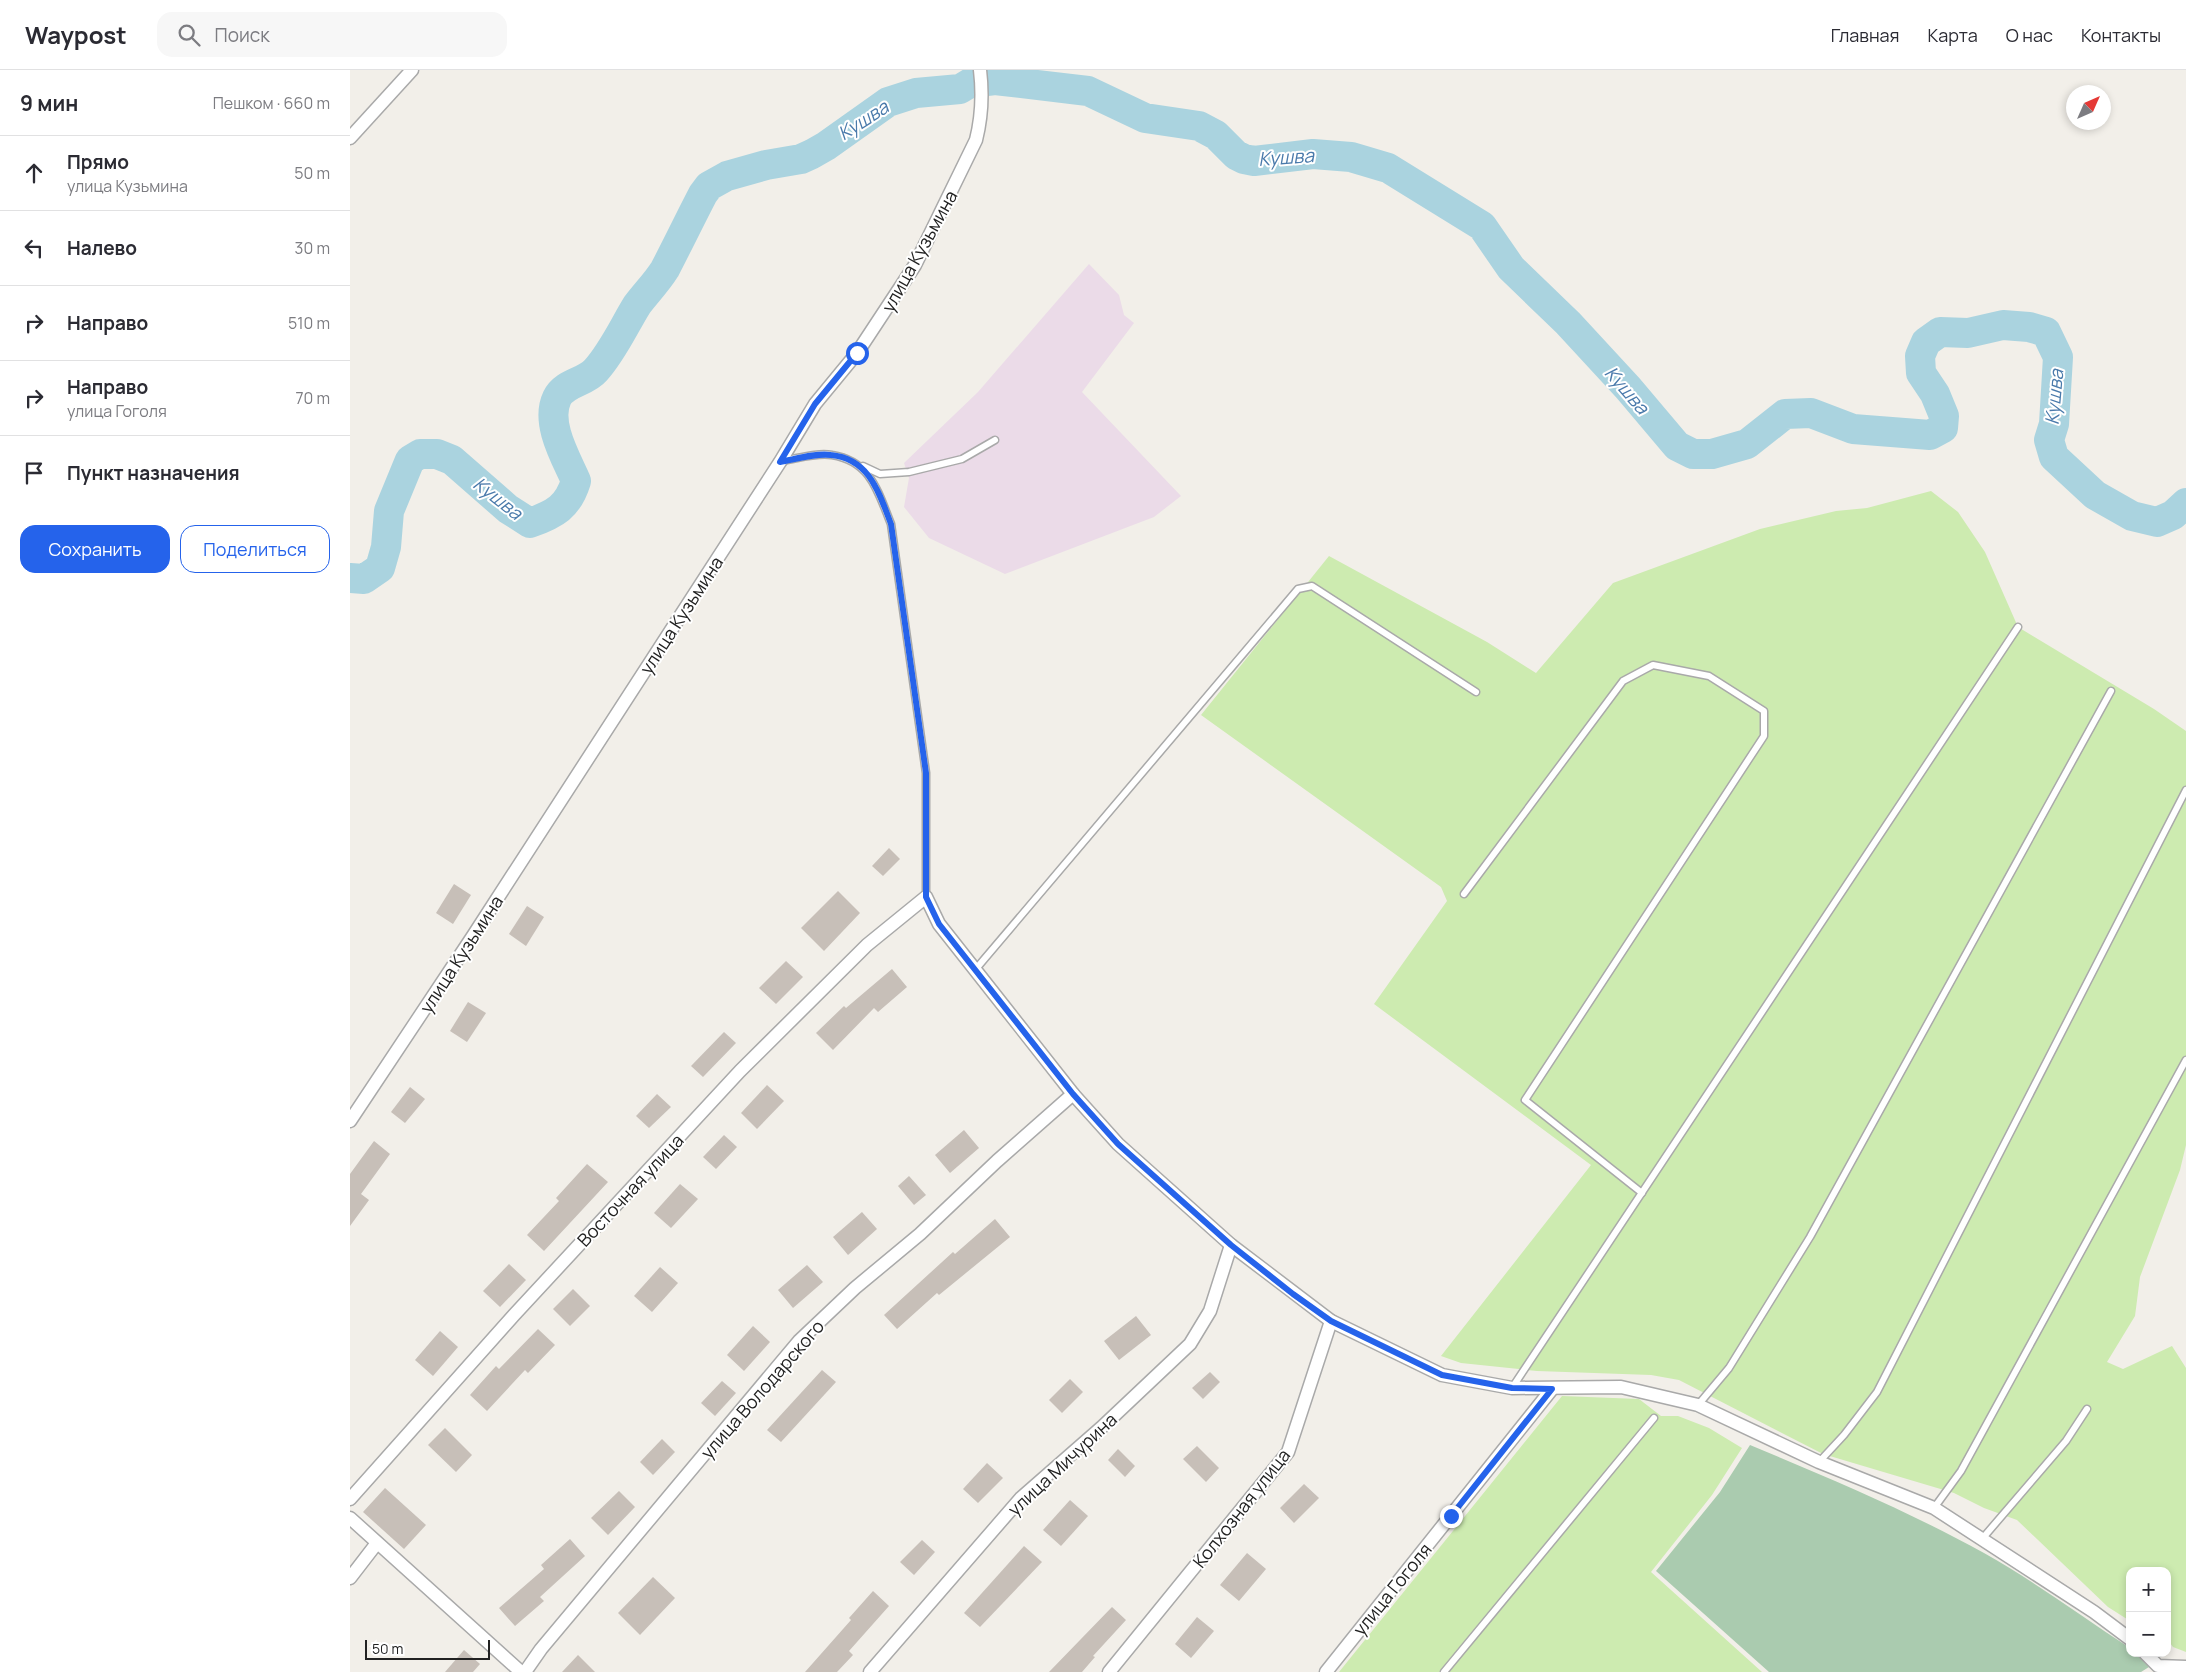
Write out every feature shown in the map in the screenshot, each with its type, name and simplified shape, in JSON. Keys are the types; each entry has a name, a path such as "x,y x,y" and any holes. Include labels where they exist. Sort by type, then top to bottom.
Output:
{"street":[{"path":"350,138 412,70"},
{"name":"улица Кузьмина","path":"350,1121 468,944 780,462 815,404 857,353 915,266 976,140 981,119 983,96 980,70"},
{"path":"926,897 939,924 1073,1094 1118,1144 1231,1245 1331,1321 1442,1375 1512,1388 1621,1387 1698,1405 1819,1462 1934,1508 2126,1636"},
{"name":"Восточная улица","path":"350,1499 514,1315 740,1071 867,945 926,897"},
{"name":"улица Володарского","path":"525,1672 541,1649 799,1341 855,1288 920,1234 997,1161 1073,1094"},
{"name":"улица Мичурина","path":"870,1672 1021,1498 1102,1428 1190,1344 1210,1311 1231,1245"},
{"name":"Колхозная улица","path":"1109,1672 1288,1452 1331,1321"},
{"name":"улица Гоголя","path":"1326,1672 1552,1389"},
{"path":"350,1518 521,1672"},
{"path":"350,1578 377,1544"},
{"path":"2149,1657 2158,1666 2186,1667"}],"lane":[{"path":"780,462 831,455 880,474 909,472 962,460 994,440"},
{"path":"862,466 877,488 891,524 913,665 926,773 926,897"},
{"path":"975,970 1298,589 1312,586 1476,692"},
{"path":"1512,1388 2018,627"},
{"path":"1464,894 1623,681 1653,665 1709,676 1764,711 1764,736 1525,1100 1642,1193"},
{"path":"1698,1405 1729,1368 1810,1237 2111,691"},
{"path":"1819,1462 1844,1435 1877,1392 2186,790"},
{"path":"1934,1508 1961,1471 2186,1060"},
{"path":"1982,1539 2066,1441 2087,1409"},
{"path":"1444,1672 1654,1418"}],"shaded area":[{"path":"1089,264 1119,295 1124,315 1134,323 1082,392 1181,496 1154,517 1005,574 929,538 904,507 909,478 904,463 978,392"}],"green space":[{"path":"1931,491 1958,512 1985,552 2018,627 2154,709 2186,731 2186,1145 2180,1170 2140,1277 2135,1316 2107,1362 2123,1369 2172,1346 2186,1368 2186,1652 2171,1644 2171,1567 2126,1567 2126,1618 2108,1607 2017,1520 1984,1508 1954,1493 1823,1454 1679,1380 1651,1375 1537,1371 1461,1363 1441,1356 1591,1165 1374,1004 1447,901 1441,887 1201,715 1329,556 1487,642 1536,673 1613,583 1760,529 1836,511 1867,508"},
{"path":"1562,1396 1639,1399 1661,1416 1678,1416 1709,1428 1742,1448 1712,1495 1651,1572 1762,1672 1339,1672"},
{"path":"1750,1445 1897,1509 1984,1553 2126,1645 2126,1657 2139,1657 2149,1667 2141,1672 1769,1672 1656,1571 1720,1492"}],"building":[{"path":"889,848 900,859 883,876 872,866"},
{"path":"454,884 471,895 453,924 436,913"},
{"path":"838,891 860,913 824,951 801,928"},
{"path":"527,906 544,917 526,946 509,934"},
{"path":"786,961 803,977 776,1004 759,988"},
{"path":"892,969 907,987 878,1012 874,1008 833,1050 816,1033 844,1006 846,1008"},
{"path":"468,1002 486,1013 467,1042 450,1031"},
{"path":"724,1032 736,1043 703,1077 691,1066"},
{"path":"767,1085 784,1101 757,1129 741,1113"},
{"path":"410,1087 425,1099 405,1123 391,1112"},
{"path":"657,1094 671,1107 649,1128 636,1116"},
{"path":"964,1130 979,1148 950,1173 935,1155"},
{"path":"724,1135 737,1147 716,1169 703,1157"},
{"path":"374,1141 390,1154 361,1194 369,1200 350,1226 350,1174"},
{"path":"587,1164 608,1182 544,1251 527,1235 559,1201 556,1198"},
{"path":"909,1176 926,1195 914,1205 898,1186"},
{"path":"680,1184 698,1199 671,1228 654,1213"},
{"path":"862,1212 877,1229 848,1255 833,1237"},
{"path":"995,1219 1010,1237 939,1295 937,1293 897,1329 884,1315 953,1252 955,1254"},
{"path":"509,1264 526,1280 500,1307 483,1291"},
{"path":"807,1265 823,1282 793,1308 778,1290"},
{"path":"660,1267 678,1283 652,1312 634,1296"},
{"path":"573,1289 590,1306 570,1326 553,1309"},
{"path":"1136,1316 1151,1335 1119,1360 1104,1341"},
{"path":"753,1326 770,1342 744,1371 727,1355"},
{"path":"538,1329 555,1345 528,1373 525,1370 487,1411 470,1395 496,1366 499,1369"},
{"path":"440,1331 458,1347 433,1376 415,1360"},
{"path":"822,1370 836,1382 781,1442 767,1430"},
{"path":"1210,1372 1220,1382 1203,1399 1192,1388"},
{"path":"1070,1379 1083,1392 1062,1413 1049,1400"},
{"path":"722,1381 736,1393 715,1416 701,1403"},
{"path":"445,1428 472,1455 456,1472 428,1445"},
{"path":"662,1439 675,1452 653,1475 640,1462"},
{"path":"1197,1446 1219,1468 1206,1482 1183,1459"},
{"path":"1118,1449 1135,1466 1125,1477 1108,1460"},
{"path":"987,1463 1003,1478 978,1503 963,1489"},
{"path":"1304,1484 1319,1498 1294,1523 1280,1508"},
{"path":"385,1488 426,1525 404,1549 363,1512"},
{"path":"619,1491 635,1507 608,1535 591,1518"},
{"path":"1070,1500 1088,1516 1061,1546 1043,1530"},
{"path":"570,1539 585,1556 540,1597 544,1601 515,1626 499,1608 544,1569 541,1565"},
{"path":"922,1540 935,1552 914,1575 900,1562"},
{"path":"1024,1546 1042,1562 980,1627 964,1613"},
{"path":"1247,1553 1266,1569 1239,1601 1220,1585"},
{"path":"653,1577 675,1598 640,1635 618,1613"},
{"path":"873,1591 889,1606 849,1651 853,1655 837,1672 805,1672 851,1620 849,1618"},
{"path":"1112,1607 1126,1620 1093,1656 1095,1657 1082,1672 1049,1672"},
{"path":"1197,1617 1214,1631 1191,1658 1175,1644"},
{"path":"464,1650 480,1664 473,1672 445,1672"},
{"path":"578,1655 595,1672 562,1672"}],"waterway":[{"name":"Кушва","path":"350,578 364,579 380,568 386,547 389,511 410,460 420,454 437,454 452,460 508,509 530,523 553,513 565,503 576,481 562,451 555,429 554,408 557,398 565,389 586,378 596,370 608,355 637,305 665,269 703,194 709,186 727,176 766,165 801,159 812,154 888,102 916,93 960,89 970,83 995,80 1088,91 1145,118 1199,126 1216,135 1236,155 1244,159 1254,161 1313,154 1351,157 1388,168 1482,226 1511,268 1568,323 1628,388 1677,446 1693,454 1712,454 1747,444 1785,414 1811,413 1853,429 1930,435 1943,428 1944,416 1935,394 1921,373 1920,356 1926,342 1940,332 1968,333 2003,325 2029,327 2046,332 2058,357 2054,424 2049,440 2054,457 2095,495 2132,516 2157,522 2173,515 2186,503"}],"route":[{"path":"857,353 815,404 780,462 831,455 862,466 877,488 891,524 913,665 926,773 926,897 939,924 1073,1094 1118,1144 1231,1245 1293,1294 1331,1321 1442,1375 1512,1388 1552,1389 1451,1516"}]}
